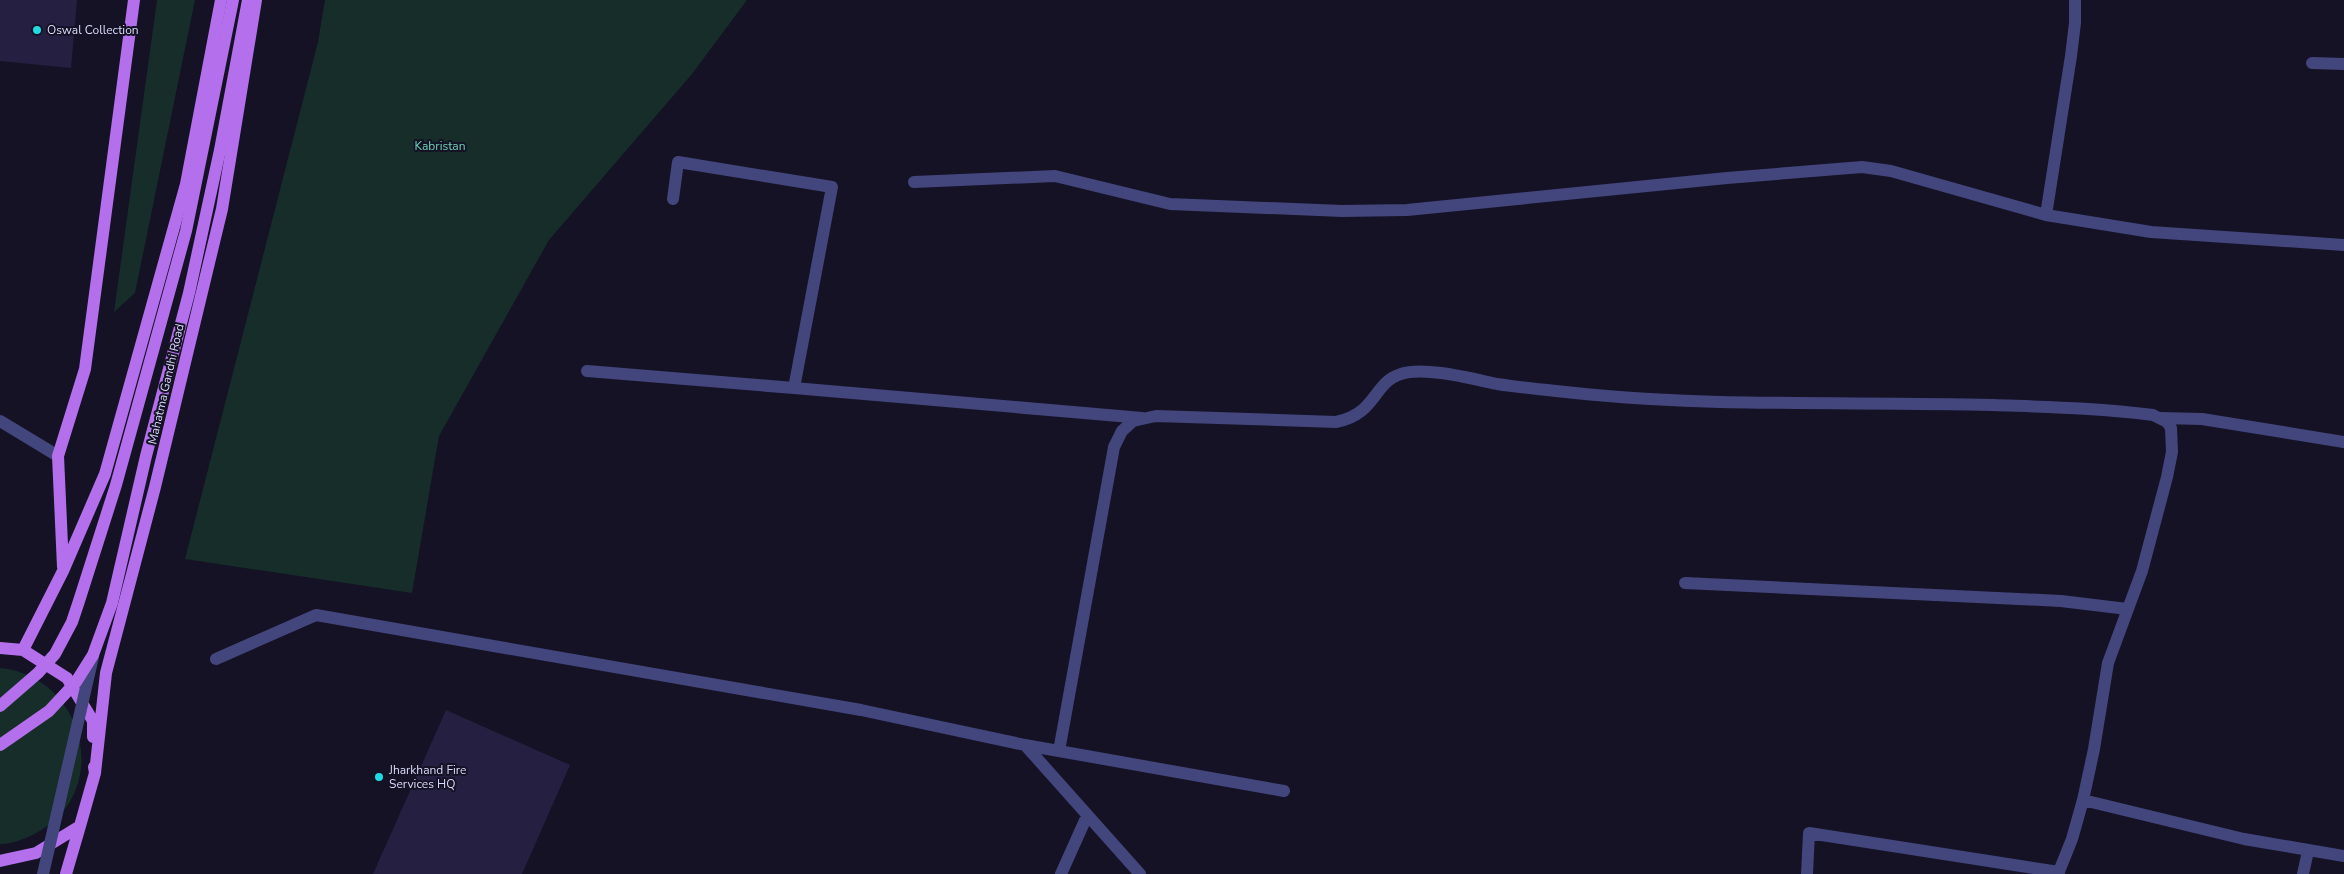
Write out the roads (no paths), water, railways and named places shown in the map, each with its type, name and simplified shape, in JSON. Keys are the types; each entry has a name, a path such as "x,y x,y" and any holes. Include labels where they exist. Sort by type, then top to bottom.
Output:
{"main road":[{"path":"63,571 58,456 85,369 134,0"},
{"path":"23,650 63,571 105,474 186,184 221,0"},
{"path":"0,706 38,673 55,654 72,622 79,602 118,477 186,230 233,0"},
{"path":"0,745 49,711 66,695 93,655 112,603 146,456 189,293 220,150 248,0"},
{"name":"Mahatma Gandhi Road","path":"94,773 106,673 155,487 222,209 256,0"},
{"path":"0,648 23,650 67,678 93,721 94,773 66,874"},
{"path":"0,861 36,853 80,826"}],"street":[{"path":"2046,215 2071,56 2075,23 2075,0"},
{"path":"2312,63 2344,64"},
{"path":"673,199 678,162 832,187 794,388"},
{"path":"914,182 1055,176 1170,204 1351,211 1407,210 1727,178 1862,167 1891,171 2046,215 2151,232 2344,245"},
{"path":"587,371 1144,418"},
{"path":"1058,751 1114,447 1122,431 1133,421 1144,418 1187,416 1336,422 1354,418 1391,379 1401,374 1415,372 1555,392 1622,398 1706,402 1858,402 2047,407 2139,413 2161,418 2202,419 2344,442"},
{"path":"1808,874 1809,833 2059,873 2083,800 2094,749 2108,663 2142,571 2172,452 2171,428 2161,418"},
{"path":"0,421 58,456"},
{"path":"1685,583 2061,602 2127,609"},
{"path":"216,659 316,615 861,710 1025,745 1284,791"},
{"path":"43,874 93,655"},
{"path":"1025,745 1140,874"},
{"path":"2083,800 2164,821 2308,851 2344,856"},
{"path":"1061,874 1087,816"},
{"path":"2303,874 2308,851"}],"place":[{"name":"Oswal Collection","path":"37,30"},
{"name":"Jharkhand Fire Services HQ","path":"379,777"}],"park label":[{"name":"Kabristan","path":"440,146"}]}
